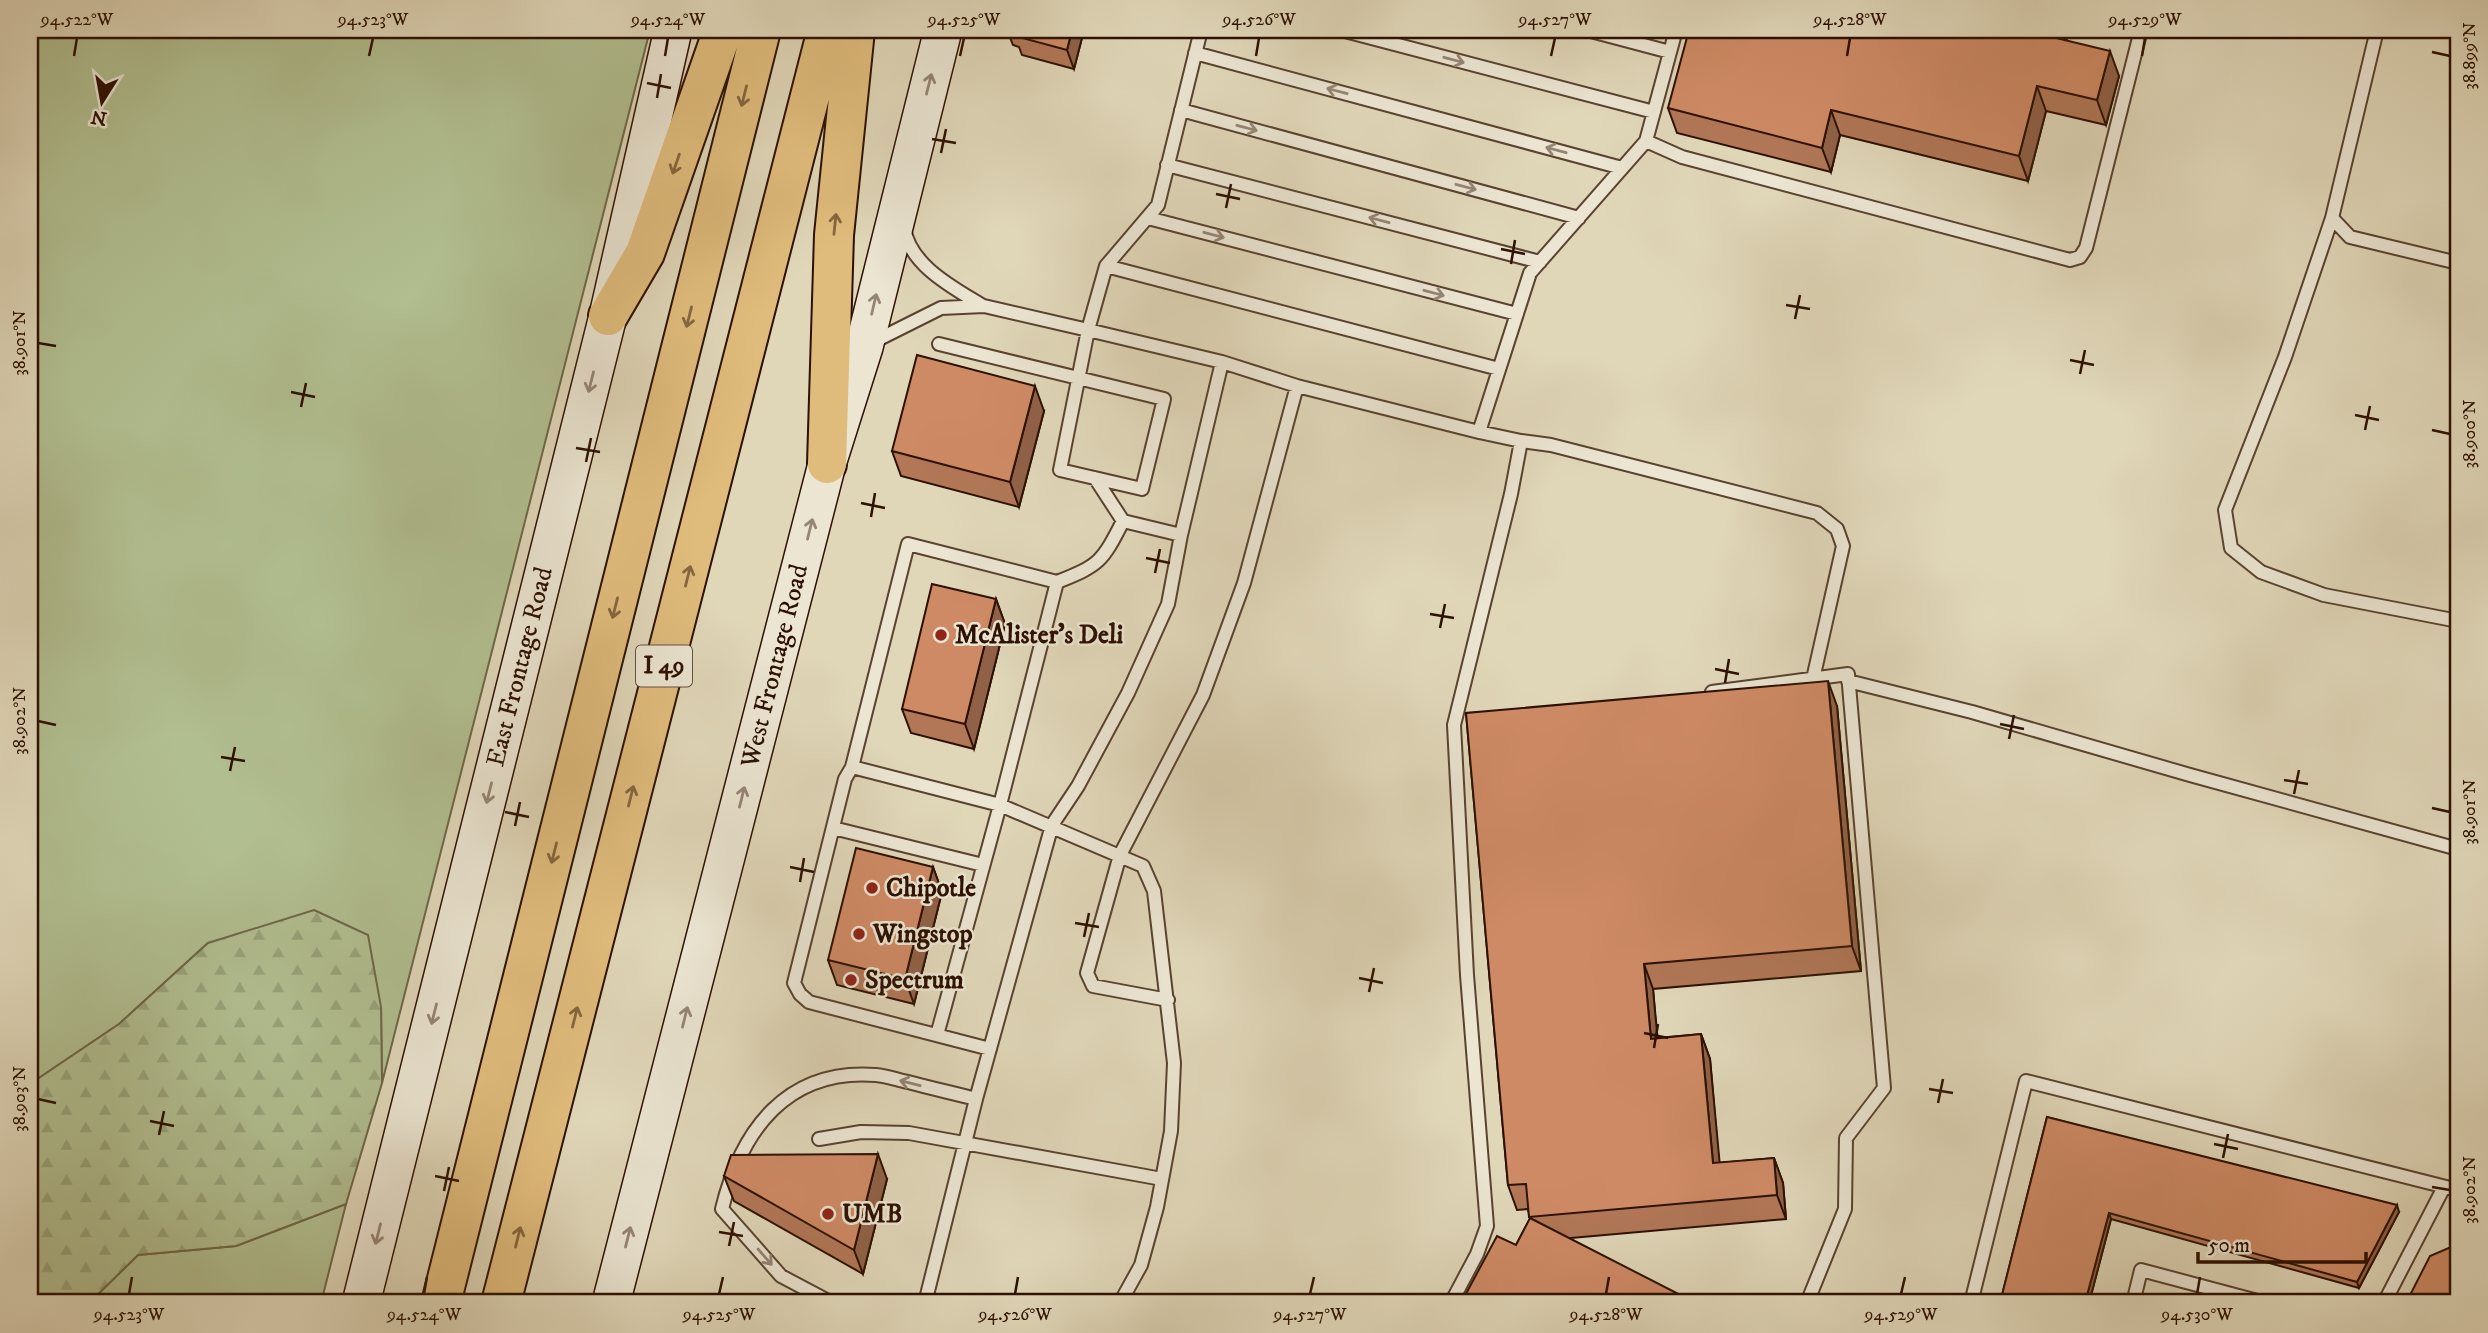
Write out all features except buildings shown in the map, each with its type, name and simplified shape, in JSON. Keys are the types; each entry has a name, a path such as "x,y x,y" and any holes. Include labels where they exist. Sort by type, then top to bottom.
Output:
{"highway":[{"path":"608,316 645,253 723,30"},
{"name":"I 49","path":"440,1303 761,30"},
{"name":"I 49","path":"501,1303 827,30"},
{"path":"827,464 834,235 855,30"}],"street":[{"name":"East Frontage Road","path":"361,1303 608,316 673,30"},
{"name":"West Frontage Road","path":"611,1303 827,464 864,347 943,30"}],"lane":[{"path":"939,344 1079,377 1164,399 1142,489 1060,470 1079,377 1088,330 1106,266 1157,205 1201,30"},
{"path":"1341,30 1654,112"},
{"path":"1587,30 1670,52"},
{"path":"1479,432 1530,273 1646,141 1676,30"},
{"path":"1646,141 1682,157 2070,260 2080,257 2086,248 2141,30"},
{"path":"2377,30 2332,218 2285,357 2225,510 2231,548 2261,572 2324,595 2458,621"},
{"path":"1195,53 1622,168"},
{"path":"1181,110 1579,218"},
{"path":"1167,165 1540,262"},
{"path":"900,197 905,235 924,267 984,306"},
{"path":"1148,218 1517,314"},
{"path":"2332,218 2350,237 2458,263"},
{"path":"1106,266 1499,369"},
{"path":"864,347 941,308 984,306 1222,362 1297,386 1479,432 1551,444 1817,513 1837,528 1843,546 1813,679"},
{"path":"925,1303 976,1099 1052,825 1079,786 1128,693 1168,604 1181,535 1222,362"},
{"path":"1167,1000 1093,986 1087,973 1120,855 1203,695 1244,583 1297,386"},
{"path":"1451,1303 1477,1254 1487,1226 1467,975 1454,725 1511,494 1521,441"},
{"path":"1095,478 1123,521 1181,535"},
{"path":"990,1049 809,1002 794,984 845,779 852,767 908,544 1057,582 1090,568 1105,556 1123,521"},
{"path":"937,1035 1057,582"},
{"path":"1703,693 1847,674 1884,1088 1846,1138 1845,1209 1807,1303"},
{"path":"1848,681 1972,712 2458,849"},
{"path":"1454,725 1468,723"},
{"path":"852,767 1000,804 1143,866 1154,891 1174,1063 1171,1131 1157,1208 1141,1265 1120,1303"},
{"path":"834,828 983,866"},
{"path":"832,1303 781,1276 722,1209 730,1175 747,1142 773,1107 807,1086 843,1075 878,1075 976,1099"},
{"path":"1971,1303 2026,1081 2458,1190"},
{"path":"819,1139 861,1132 909,1133 1162,1179"},
{"path":"2384,1303 2444,1187"},
{"path":"2133,1303 2141,1270 2265,1303"}],"green space":[{"path":"30,30 650,30 382,1083 381,1007 208,943 119,1024 30,1084"},
{"path":"314,910 368,935 381,1007 382,1083 346,1204 236,1246 138,1255 89,1303 30,1303 30,1084 119,1024 208,943"},
{"path":"346,1204 321,1303 89,1303 138,1255 236,1246"}],"place":[{"name":"McAlister's Deli","path":"941,635"},
{"name":"Chipotle","path":"872,888"},
{"name":"Wingstop","path":"859,934"},
{"name":"Spectrum","path":"851,980"},
{"name":"UMB","path":"828,1214"}]}
